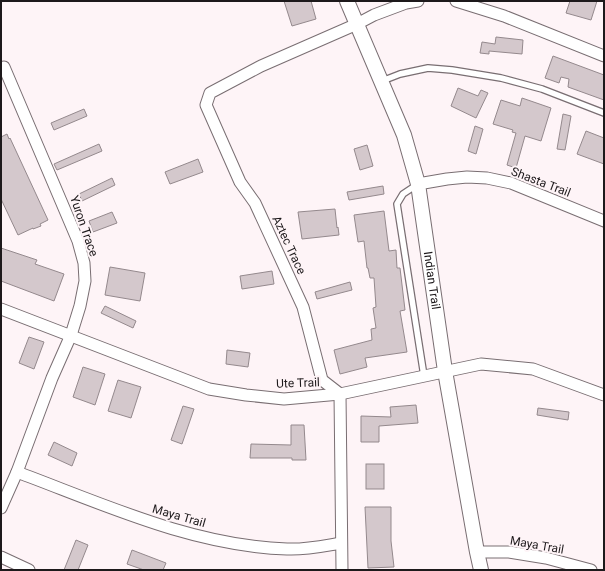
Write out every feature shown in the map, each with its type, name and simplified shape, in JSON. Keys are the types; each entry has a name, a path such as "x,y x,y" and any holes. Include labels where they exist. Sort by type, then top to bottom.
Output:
{"street":[{"name":"Indian Trail","path":"347,1 380,82 404,135 418,184 445,371 476,552 481,570"},
{"name":"Aztec Trace","path":"340,394 322,380 303,307 255,203 240,182 206,105 210,93 261,66 357,24 374,15 406,3 418,1"},
{"path":"456,1 504,16 604,56"},
{"name":"Yuron Trace","path":"1,508 17,472 52,378 71,335 80,306 85,282 84,263 78,241 3,68"},
{"name":"Shasta Trail","path":"418,184 454,178 487,178 511,183 604,221"},
{"name":"Ute Trail","path":"1,309 209,389 246,395 284,398 340,394 482,364 533,369 604,395"},
{"path":"340,394 342,570"},
{"name":"Maya Trail","path":"17,472 148,521 188,534 267,548 313,548 341,544"},
{"name":"Maya Trail","path":"476,552 509,552 546,558 591,570"},
{"path":"1,557 29,570"}],"lane":[{"path":"380,82 400,74 428,68 452,70 501,78 542,89 604,113"},
{"path":"418,184 403,194 397,204 424,376"}],"building":[{"path":"284,1 311,1 316,19 292,26"},
{"path":"570,1 597,1 591,20 566,13"},
{"path":"496,37 523,40 522,54 489,51 489,54 480,53 482,42 495,44"},
{"path":"553,56 604,75 604,100 568,87 569,79 561,77 559,83 545,78"},
{"path":"458,88 478,96 481,90 488,93 476,118 451,106"},
{"path":"522,98 551,108 541,141 525,136 516,168 507,165 516,133 512,132 513,130 493,124 501,100 520,106"},
{"path":"84,109 87,116 54,130 51,123"},
{"path":"563,114 571,116 565,150 557,149"},
{"path":"475,126 483,129 476,154 468,151"},
{"path":"586,131 604,138 604,164 577,154"},
{"path":"7,134 48,220 40,224 41,226 18,235 1,199 1,137"},
{"path":"99,144 102,151 57,170 54,164"},
{"path":"367,145 373,166 360,170 354,149"},
{"path":"198,159 203,172 170,184 165,172"},
{"path":"112,178 115,185 82,201 79,194"},
{"path":"383,186 384,194 349,200 347,192"},
{"path":"335,209 339,235 302,239 298,212"},
{"path":"384,211 389,251 396,250 397,268 400,268 405,310 400,311 407,352 365,358 367,367 340,374 334,350 372,340 371,329 376,328 373,308 376,307 374,278 370,278 367,268 364,241 358,242 354,215"},
{"path":"112,212 117,223 93,232 89,221"},
{"path":"1,248 37,260 35,264 64,274 54,301 1,281"},
{"path":"110,267 145,273 140,301 105,295"},
{"path":"272,271 274,284 242,289 240,276"},
{"path":"350,282 352,290 317,299 315,292"},
{"path":"105,306 136,321 133,328 101,313"},
{"path":"29,337 44,342 34,369 19,363"},
{"path":"227,350 250,353 248,367 226,364"},
{"path":"83,367 105,374 95,405 73,397"},
{"path":"118,380 141,387 131,418 108,411"},
{"path":"416,405 418,423 379,426 379,442 361,442 361,416 391,417 390,407"},
{"path":"183,406 194,409 182,444 171,440"},
{"path":"538,408 569,412 568,420 537,415"},
{"path":"291,425 304,425 306,460 292,460 292,458 250,458 251,444 291,445"},
{"path":"54,442 77,453 72,466 48,455"},
{"path":"366,464 384,464 384,489 366,489"},
{"path":"365,507 391,507 391,541 394,567 368,568"},
{"path":"76,540 88,545 78,570 64,570"},
{"path":"132,550 166,563 163,570 144,570 127,564"}]}
